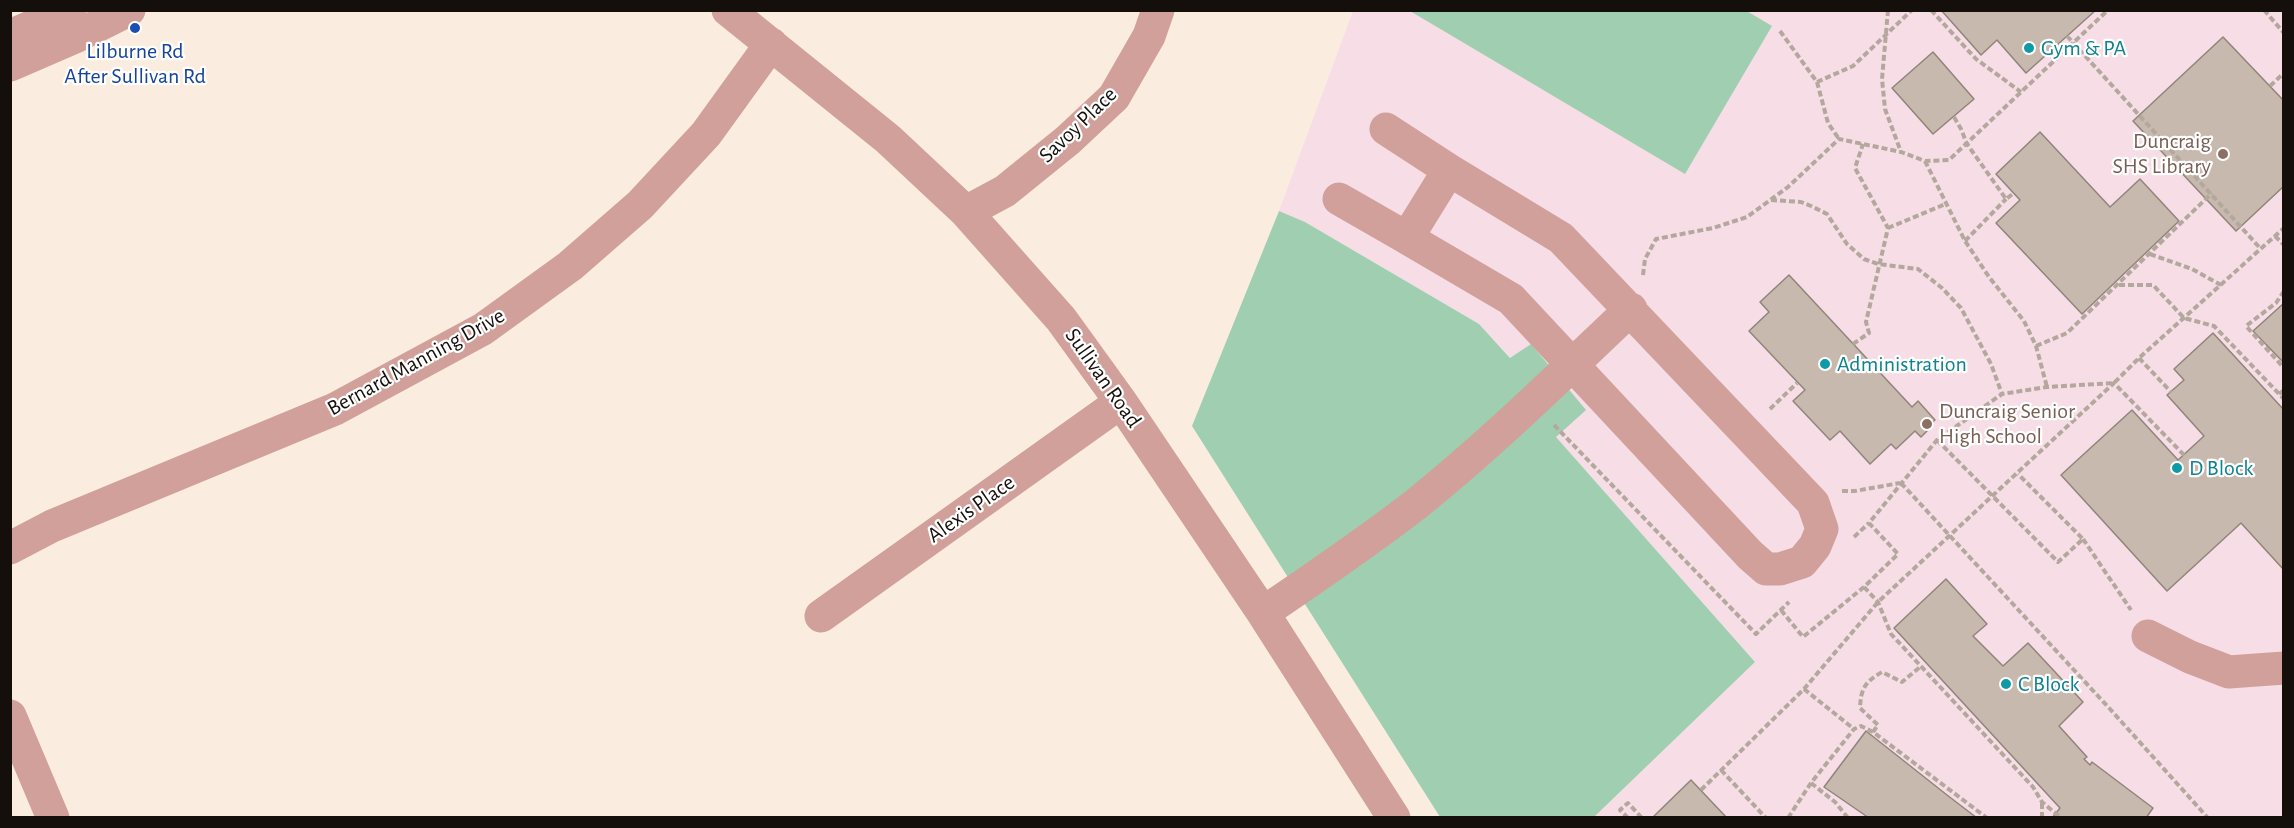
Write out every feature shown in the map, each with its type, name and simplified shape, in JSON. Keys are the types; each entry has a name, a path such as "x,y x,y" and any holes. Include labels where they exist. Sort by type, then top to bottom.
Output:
{"street":[{"path":"10,36 70,10"},
{"path":"10,64 77,36 129,10"},
{"name":"Sullivan Road","path":"728,10 888,139 966,212 1061,319 1121,402 1263,613 1394,818"},
{"name":"Savoy Place","path":"966,212 1005,190 1068,140 1114,97 1149,36 1158,10"},
{"name":"Bernard Manning Drive","path":"10,548 52,526 335,409 483,328 570,266 640,205 706,134 771,44"},
{"path":"1339,199 1510,299 1750,555 1766,569 1780,569 1802,562 1815,546 1822,529 1813,503 1636,296 1561,238 1386,129"},
{"path":"1407,238 1449,170"},
{"path":"1263,613 1331,567 1415,504 1531,404 1636,296"},
{"name":"Alexis Place","path":"821,616 1121,402"},
{"path":"2148,636 2190,657 2229,672 2283,668"},
{"path":"10,716 52,818"}],"path":[{"path":"1888,10 1882,79 1885,109 1901,152"},
{"path":"1817,82 1853,66 1912,10"},
{"path":"1931,10 1976,59 2021,92"},
{"path":"1780,31 1817,82 1828,123 1839,139 1901,152 1925,161 1949,160 2108,10"},
{"path":"2264,10 2283,33"},
{"path":"2067,36 2260,248"},
{"path":"2270,86 2283,73"},
{"path":"1954,117 1967,144 2006,199"},
{"path":"1636,296 1645,259 1656,239 1713,228 1748,217 1788,187 1839,139"},
{"path":"1853,344 1869,333 1866,322 1888,228 1855,168 1863,144"},
{"path":"1925,161 1965,241 1989,277 2024,321 2036,346 2047,387"},
{"path":"1965,241 2014,193"},
{"path":"2036,346 2067,333 2212,193"},
{"path":"1771,200 1802,202 1827,214 1847,244 1864,259 1878,264 1918,269 1942,288 1961,308 1991,364 2002,394"},
{"path":"1888,228 1948,203"},
{"path":"1701,790 1804,689 1878,602 2018,474 2139,358 2283,228"},
{"path":"2275,236 2283,245"},
{"path":"2149,254 2192,269 2221,285"},
{"path":"2118,285 2153,285 2184,318 2214,326 2283,399"},
{"path":"2283,291 2276,303 2246,326 2283,368"},
{"path":"2139,358 2171,392"},
{"path":"1767,412 1797,383"},
{"path":"1853,539 1869,523 1937,440 2002,394 2047,387 2115,383 2184,454"},
{"path":"2279,394 2283,390"},
{"path":"1552,423 1756,634 1797,594"},
{"path":"1937,440 2058,562 2083,539"},
{"path":"2018,474 2083,539 2148,636"},
{"path":"1813,503 1830,490 1855,491 1901,483"},
{"path":"1901,483 1948,537 1993,581 2208,818"},
{"path":"1780,610 1803,637 1864,587 1898,554 1869,523"},
{"path":"1864,587 1878,602 1891,634 2033,787 2042,802 2061,818"},
{"path":"1873,732 1878,725 1860,708 1861,695 1868,680 1882,672 1902,682 1920,667"},
{"path":"1804,689 1854,729"},
{"path":"1788,818 1811,783 1854,729 1861,726 1873,732 1987,818"},
{"path":"1721,770 1766,818"},
{"path":"1811,783 1835,802 1848,818"},
{"path":"2042,802 2042,818"},
{"path":"1628,818 1620,810 1628,803 1642,818"}],"shaded area":[{"name":"Duncraig Senior High School","path":"1353,11 2283,11 2283,817 1594,817 1755,662 1556,437 1531,344 1511,358 1479,324 1305,222 1279,211"}],"green space":[{"path":"1745,10 1772,26 1685,174 1410,11"},
{"path":"1279,211 1305,222 1479,324 1510,358 1531,344 1586,410 1556,437 1755,662 1594,817 1440,817 1192,426"}],"building":[{"name":"Gym & PA","path":"1941,10 2096,10 2026,73 1997,40 1981,55"},
{"name":"Duncraig SHS Library","path":"2223,37 2284,101 2284,186 2236,231 2133,121"},
{"path":"1933,52 1974,99 1933,134 1892,88"},
{"path":"2040,132 2110,207 2140,179 2179,221 2082,314 1996,223 2020,200 1996,174"},
{"name":"Administration","path":"1789,275 1912,407 1918,401 1935,420 1921,437 1915,431 1896,449 1891,444 1870,464 1840,431 1830,440 1793,401 1805,390 1749,331 1769,312 1760,302"},
{"path":"2284,303 2284,363 2253,331"},
{"name":"D Block","path":"2213,333 2284,410 2284,570 2241,523 2167,591 2061,475 2132,410 2178,460 2204,436 2167,395 2184,380 2174,369"},
{"name":"C Block","path":"1946,579 1987,624 1973,636 2003,666 2028,643 2083,702 2059,726 2087,757 2084,759 2090,765 2092,762 2153,808 2146,818 2052,818 2060,808 1894,628"},
{"path":"1866,731 1977,818 1869,818 1824,787"},
{"path":"1691,780 1727,818 1652,818"}],"place":[{"name":"Lilburne Rd After Sullivan Rd","path":"135,28"},
{"name":"Gym & PA","path":"2029,48"},
{"name":"Duncraig SHS Library","path":"2223,154"},
{"name":"Administration","path":"1825,364"},
{"name":"Duncraig Senior High School","path":"1927,424"},
{"name":"D Block","path":"2177,468"},
{"name":"C Block","path":"2006,684"}]}
